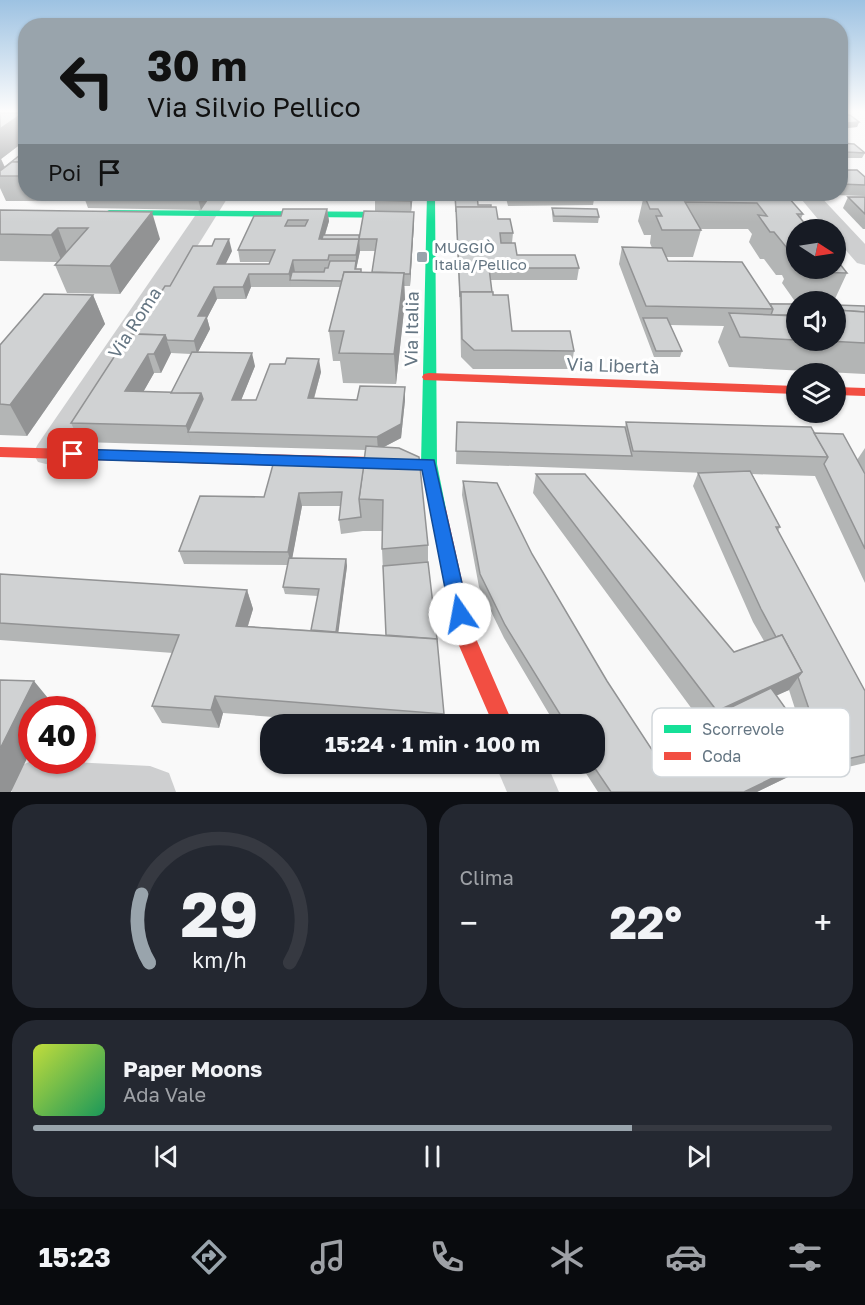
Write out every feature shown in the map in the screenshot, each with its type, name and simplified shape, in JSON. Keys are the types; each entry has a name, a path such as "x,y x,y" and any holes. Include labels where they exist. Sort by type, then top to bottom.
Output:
{"street":[{"name":"Via Italia","path":"431,201 429,464 464,634 499,714"},
{"path":"813,201 865,258"},
{"path":"92,213 214,203 431,215"},
{"name":"Via Roma","path":"50,453 214,203"},
{"name":"Via Libertà","path":"429,377 786,390"},
{"path":"846,391 865,392"},
{"path":"0,452 429,464"},
{"path":"525,774 533,792"},
{"path":"36,786 150,792"}],"building":[{"path":"848,148 859,148 865,153 848,152"},
{"path":"12,162 18,162 18,176 0,176 0,171"},
{"path":"848,170 857,170 865,177 865,185 848,184"},
{"path":"848,197 865,197 865,214"},
{"path":"455,201 478,201 478,205 491,205 491,207 456,207 456,212"},
{"path":"647,201 792,201 803,214 797,214 801,219 786,219 786,247 774,232 770,232 758,215 767,216 757,203 685,202 701,230 662,230 656,216 662,216 658,209 650,209"},
{"path":"456,207 496,207 498,219 510,219 513,233 500,233 501,243 515,243 517,255 575,255 579,268 489,268 492,292 461,292 460,297"},
{"path":"552,208 597,209 599,217 554,216"},
{"path":"283,209 327,209 319,239 359,239 356,255 329,255 328,260 293,260 289,274 249,274 243,287 214,287 198,316 207,316 194,341 167,340 165,335 134,334 165,286 170,286 193,246 212,246 215,239 229,239 217,264 269,264 275,250 238,250 254,216 281,216","holes":["288,220 308,220 305,226 285,226"]},
{"path":"0,210 152,212 110,266 55,265 88,228 58,228 51,235 0,234"},
{"path":"364,211 414,212 410,274 372,272 377,239 359,239"},
{"path":"323,235 359,235 359,239 322,239"},
{"path":"622,247 662,248 668,261 742,262 773,309 646,306"},
{"path":"330,261 356,261 355,269 361,269 361,272 344,272 342,281 290,280 292,272 324,272"},
{"path":"344,272 404,273 394,354 339,353 344,331 329,331"},
{"path":"461,292 493,292 493,295 508,295 512,331 570,331 574,351 474,350 462,339"},
{"path":"44,294 93,295 10,405 0,404 0,345"},
{"path":"770,304 786,304 786,315 771,315 773,309"},
{"path":"846,305 865,306 865,312 846,311"},
{"path":"846,311 865,312 865,343 846,342"},
{"path":"729,313 786,316 786,339 740,337"},
{"path":"643,318 667,318 682,351 656,351"},
{"path":"129,334 165,335 154,354 148,354 125,391 201,393 186,426 71,423"},
{"path":"192,352 252,353 232,400 256,400 270,364 285,364 287,358 319,359 308,398 357,400 360,386 405,387 401,424 377,437 188,432 203,399 201,393 171,393"},
{"path":"457,422 625,427 632,456 456,451"},
{"path":"626,422 811,427 828,457 633,451"},
{"path":"814,433 843,434 865,474 865,549 824,464 828,457"},
{"path":"366,446 399,448 419,457 428,545 382,549 383,500 359,499"},
{"path":"274,461 364,464 359,499 361,517 339,520 342,492 299,493 288,552 179,551 200,496 264,497"},
{"path":"750,471 780,527 776,527 865,691 865,755 850,758 850,708 809,708 798,677 802,672 782,635 776,637 698,473"},
{"path":"536,474 585,474 734,652 782,635 802,672 724,708 715,708"},
{"path":"463,481 497,483 532,554 607,681 652,750 652,777 775,777 744,792 611,792 599,774 605,774 605,714 560,714 505,625 480,574"},
{"path":"289,558 346,559 336,632 311,630 319,589 283,587"},
{"path":"428,562 437,639 386,635 383,566"},
{"path":"0,574 247,590 236,626 437,639 444,714 215,696 211,710 152,706 179,635 0,623"},
{"path":"0,680 34,681 26,696 18,696 18,713 0,749"},
{"path":"771,688 785,708 730,708"}],"traffic: fast":[{"path":"431,201 429,464 438,509"},
{"path":"109,213 409,215"}],"traffic: jam":[{"path":"429,377 786,390"},
{"path":"846,391 865,392"},
{"path":"0,452 409,464"},
{"path":"438,509 464,634 499,714"}],"place":[{"name":"MUGGIÒ Italia/Pellico","path":"422,257"}],"route":[{"path":"73,454 429,464 460,614"}]}
